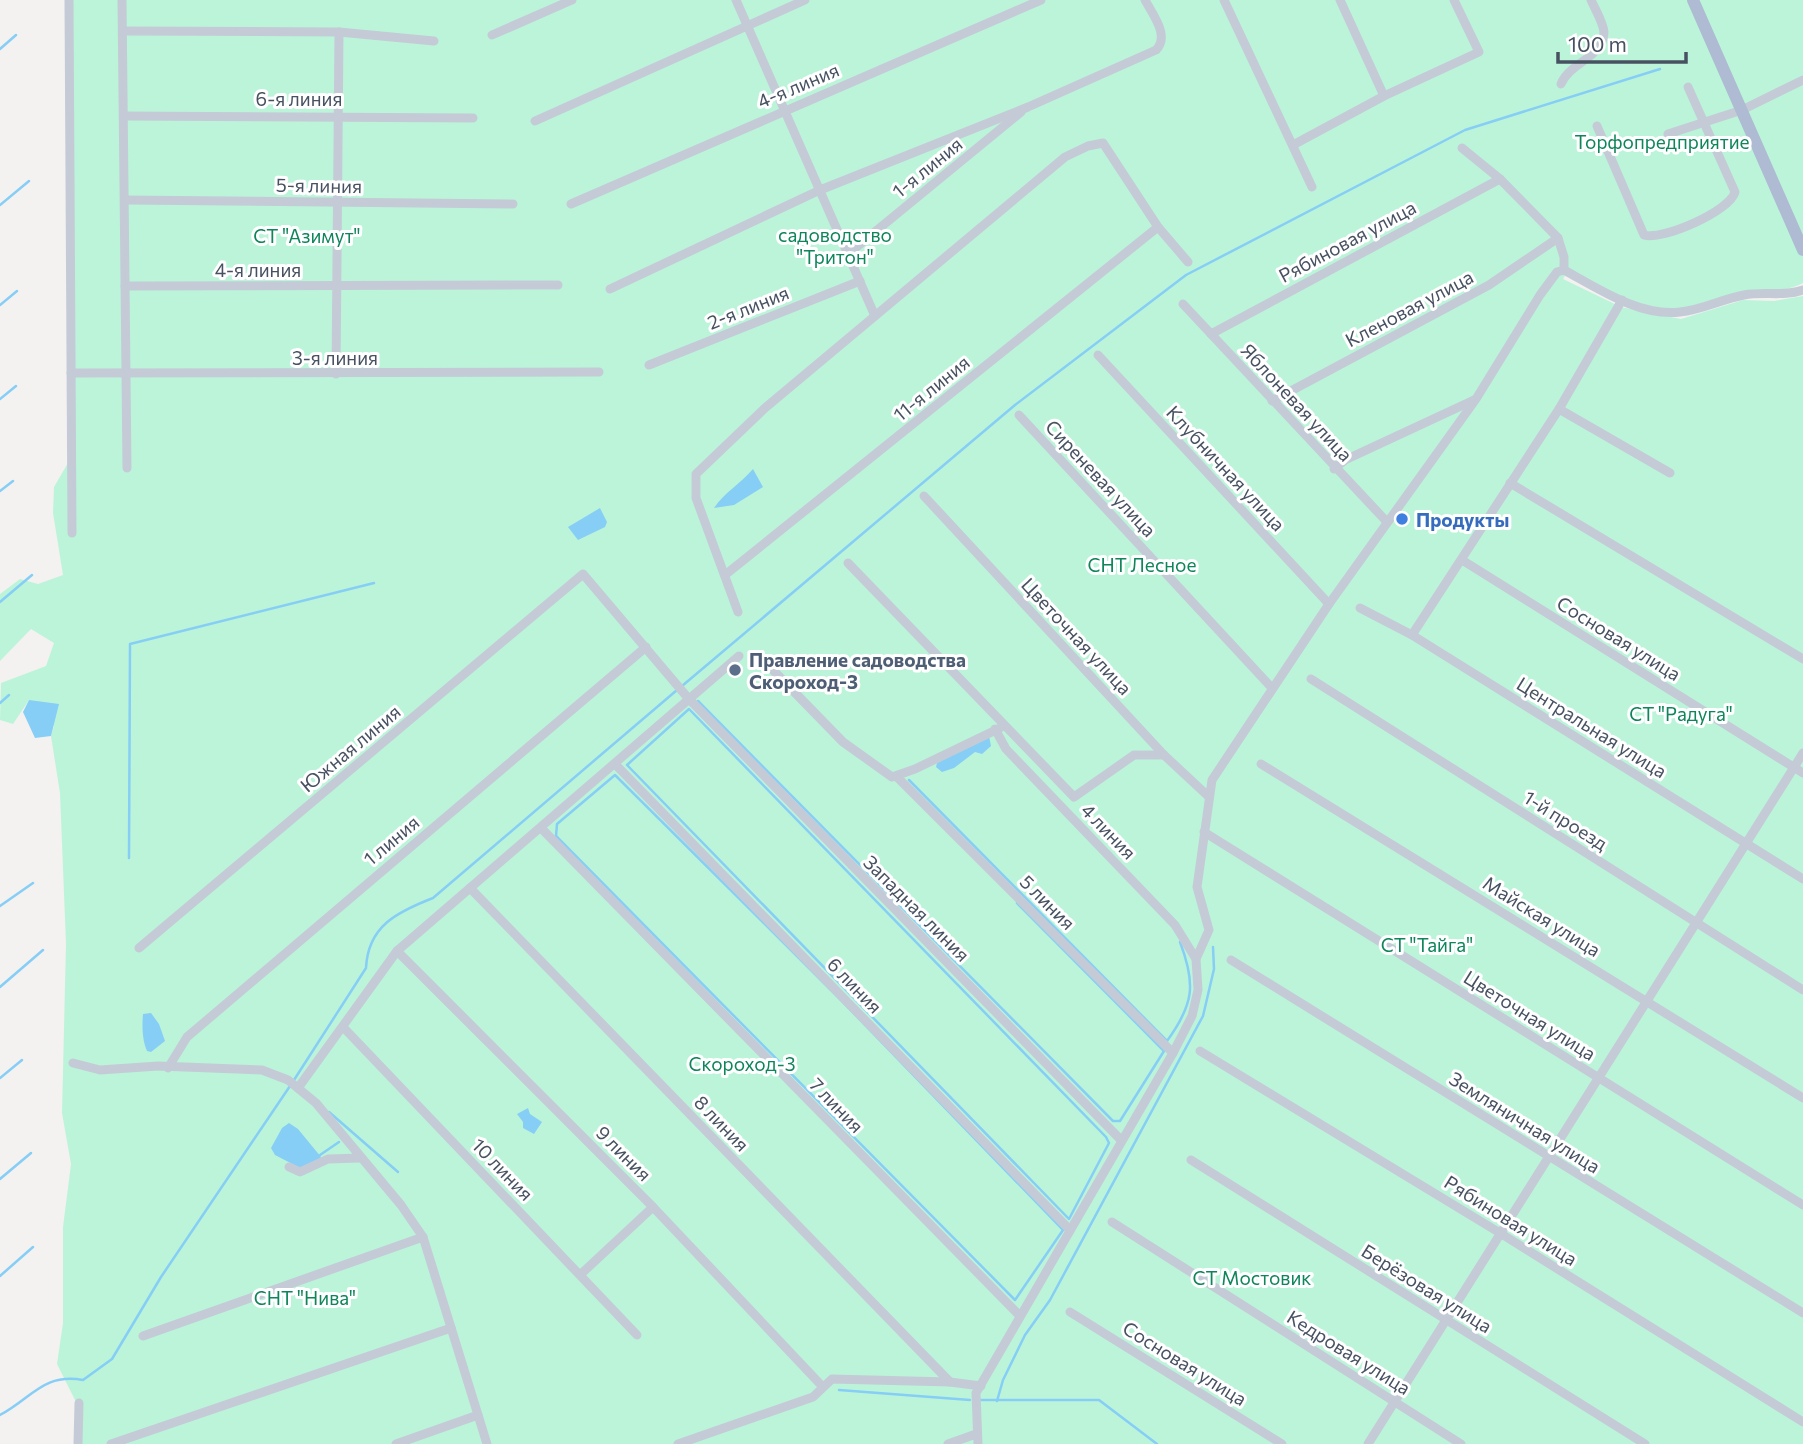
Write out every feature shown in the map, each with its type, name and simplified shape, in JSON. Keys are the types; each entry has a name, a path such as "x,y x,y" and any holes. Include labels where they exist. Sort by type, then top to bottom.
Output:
{"main road":[{"path":"1693,0 1803,250"}],"street":[{"path":"69,0 72,534"},
{"path":"122,0 127,468"},
{"path":"492,35 572,0"},
{"path":"736,0 875,316"},
{"path":"535,121 806,0"},
{"name":"4-я линия","path":"571,204 784,109 1041,0"},
{"path":"610,289 820,190 1028,107 1159,48 1162,33 1146,0"},
{"path":"1224,0 1312,187"},
{"path":"1340,0 1384,96"},
{"path":"1293,145 1384,96 1479,52 1454,0"},
{"path":"1561,84 1569,72 1595,53 1602,40 1604,31 1591,0"},
{"path":"122,31 339,32 434,41"},
{"path":"336,374 336,116 339,32"},
{"path":"1668,134 1742,110 1803,80"},
{"path":"1598,126 1644,235 1658,237 1718,211 1733,200 1735,192 1688,87"},
{"name":"1-я линия","path":"848,254 1028,107"},
{"name":"6-я линия","path":"125,116 473,118"},
{"path":"738,612 696,498 696,474 765,408 1065,158 1088,146 1103,143 1158,227 1188,262"},
{"path":"1462,148 1500,179 1558,238 1564,257 1563,270"},
{"name":"Рябиновая улица","path":"1211,334 1500,179"},
{"name":"5-я линия","path":"125,200 513,204"},
{"name":"11-я линия","path":"725,575 1158,227"},
{"name":"Кленовая улица","path":"1272,401 1489,285 1558,238"},
{"path":"948,1444 977,1439 976,1393 1192,1016 1198,990 1196,959 1209,930 1197,887 1212,780 1329,604 1476,400 1556,272 1563,270 1646,309 1676,313 1745,295 1793,294 1803,290"},
{"name":"2-я линия","path":"649,365 860,281"},
{"name":"4-я линия","path":"125,286 558,285"},
{"path":"1412,635 1559,409 1622,300"},
{"name":"Яблоневая улица","path":"1183,304 1387,522"},
{"name":"Клубничная улица","path":"1098,355 1329,604"},
{"name":"3-я линия","path":"71,373 126,375 599,372"},
{"path":"1335,469 1345,460 1476,400"},
{"path":"1559,409 1670,472"},
{"name":"Сиреневая улица","path":"1019,415 1272,688"},
{"path":"1510,483 1803,659"},
{"name":"Цветочная улица","path":"924,496 1164,755 1208,796"},
{"name":"Сосновая улица","path":"1462,561 1803,773"},
{"path":"848,563 1074,797 1134,755 1164,755"},
{"name":"Западная линия","path":"583,574 683,691 1121,1140"},
{"name":"Южная линия","path":"139,948 583,574"},
{"name":"Центральная улица","path":"1360,608 1412,635 1803,879"},
{"name":"1 линия","path":"168,1068 187,1037 646,647"},
{"path":"296,1085 343,1027 397,951 615,764 683,691 739,656"},
{"name":"5 линия","path":"769,666 843,742 892,777 897,777 1173,1053"},
{"name":"1-й проезд","path":"1311,679 1803,990"},
{"path":"897,777 1006,726"},
{"name":"4 линия","path":"995,729 1006,749 1175,925 1196,959"},
{"path":"1368,1444 1803,753"},
{"name":"6 линия","path":"615,764 1070,1230"},
{"name":"Майская улица","path":"1261,764 1803,1098"},
{"name":"7 линия","path":"541,828 1020,1316"},
{"name":"Цветочная улица","path":"1204,832 1803,1205"},
{"name":"8 линия","path":"470,888 950,1382"},
{"name":"9 линия","path":"397,951 653,1207 821,1387"},
{"name":"Земляничная улица","path":"1231,960 1803,1313"},
{"name":"10 линия","path":"343,1027 637,1335"},
{"name":"Рябиновая улица","path":"1200,1051 1500,1233 1803,1422"},
{"path":"73,1063 100,1069 262,1070 296,1085 316,1103 401,1205 423,1237 488,1444"},
{"path":"289,1167 300,1172 328,1159 360,1158"},
{"name":"Берёзовая улица","path":"1191,1160 1645,1444"},
{"path":"580,1274 653,1207"},
{"name":"Кедровая улица","path":"1112,1222 1461,1444"},
{"path":"143,1336 423,1237"},
{"name":"Сосновая улица","path":"1070,1312 1282,1444"},
{"path":"111,1444 451,1328"},
{"path":"678,1444 813,1397 832,1379 950,1382 981,1386"},
{"path":"78,1444 79,1403"},
{"path":"396,1444 478,1415"}],"green space":[{"path":"69,0 1803,0 1803,283 1776,291 1668,309 1623,297 1568,271 1563,279 1621,307 1681,319 1743,300 1774,301 1803,296 1803,1444 75,1444 76,1402 57,1364 63,1323 63,1227 71,1164 62,1113 66,944 60,793 51,736 54,726 29,700 13,724 0,720 1,683 46,666 54,643 31,629 0,661 0,594 20,579 38,584 63,575 53,513 54,487 72,456"}],"water":[{"path":"753,469 763,487 734,505 714,508 723,497"},
{"path":"600,508 607,522 605,527 578,540 568,527"},
{"path":"29,700 59,704 51,736 35,738 23,712"},
{"path":"989,736 991,746 982,754 975,752 954,768 942,772 936,767 937,763"},
{"path":"151,1013 159,1024 165,1041 151,1052 145,1047 142,1023 143,1014"},
{"path":"528,1108 530,1114 542,1122 534,1134 523,1128 523,1122 517,1114"},
{"path":"289,1123 298,1129 321,1157 316,1165 302,1169 275,1155 271,1148 282,1128"}],"waterway":[{"path":"0,49 16,35"},
{"path":"682,686 1015,405 1186,275 1465,130 1660,69"},
{"path":"0,205 29,181"},
{"path":"0,305 17,291"},
{"path":"0,399 16,386"},
{"path":"0,491 13,481"},
{"path":"0,602 32,575"},
{"path":"129,858 130,644 374,583"},
{"path":"294,1080 366,968 372,941 387,922 433,898 677,690"},
{"path":"0,703 9,695"},
{"path":"698,701 1113,1121 1120,1121 1164,1051 1017,903"},
{"path":"689,709 1106,1137 1109,1143 1069,1219 627,765 689,709"},
{"path":"615,775 841,1000 1063,1230 1015,1300 556,836 557,824 615,775"},
{"path":"909,780 1167,1041 1183,1016 1190,993 1189,970 1180,942"},
{"path":"0,906 33,883"},
{"path":"997,1401 1003,1380 1025,1335 1050,1300 1203,1016 1214,969 1213,947"},
{"path":"0,987 43,950"},
{"path":"0,1078 22,1060"},
{"path":"0,1415 38,1388 58,1380 83,1380 112,1359 161,1277 290,1086"},
{"path":"329,1112 398,1172"},
{"path":"320,1155 339,1142"},
{"path":"0,1179 31,1153"},
{"path":"0,1276 33,1247"},
{"path":"839,1390 970,1400"},
{"path":"980,1400 1099,1400 1157,1444"}],"place":[{"name":"Продукты","path":"1402,519"},
{"name":"Правление садоводства Скороход-3","path":"735,670"}],"park label":[{"name":"Торфопредприятие","path":"1662,141"},
{"name":"СТ \"Азимут\"","path":"307,235"},
{"name":"садоводство \"Тритон\"","path":"835,245"},
{"name":"СНТ Лесное","path":"1142,564"},
{"name":"СТ \"Радуга\"","path":"1681,713"},
{"name":"СТ \"Тайга\"","path":"1427,944"},
{"name":"Скороход-3","path":"742,1063"},
{"name":"СТ Мостовик","path":"1252,1277"},
{"name":"СНТ \"Нива\"","path":"305,1297"}]}
